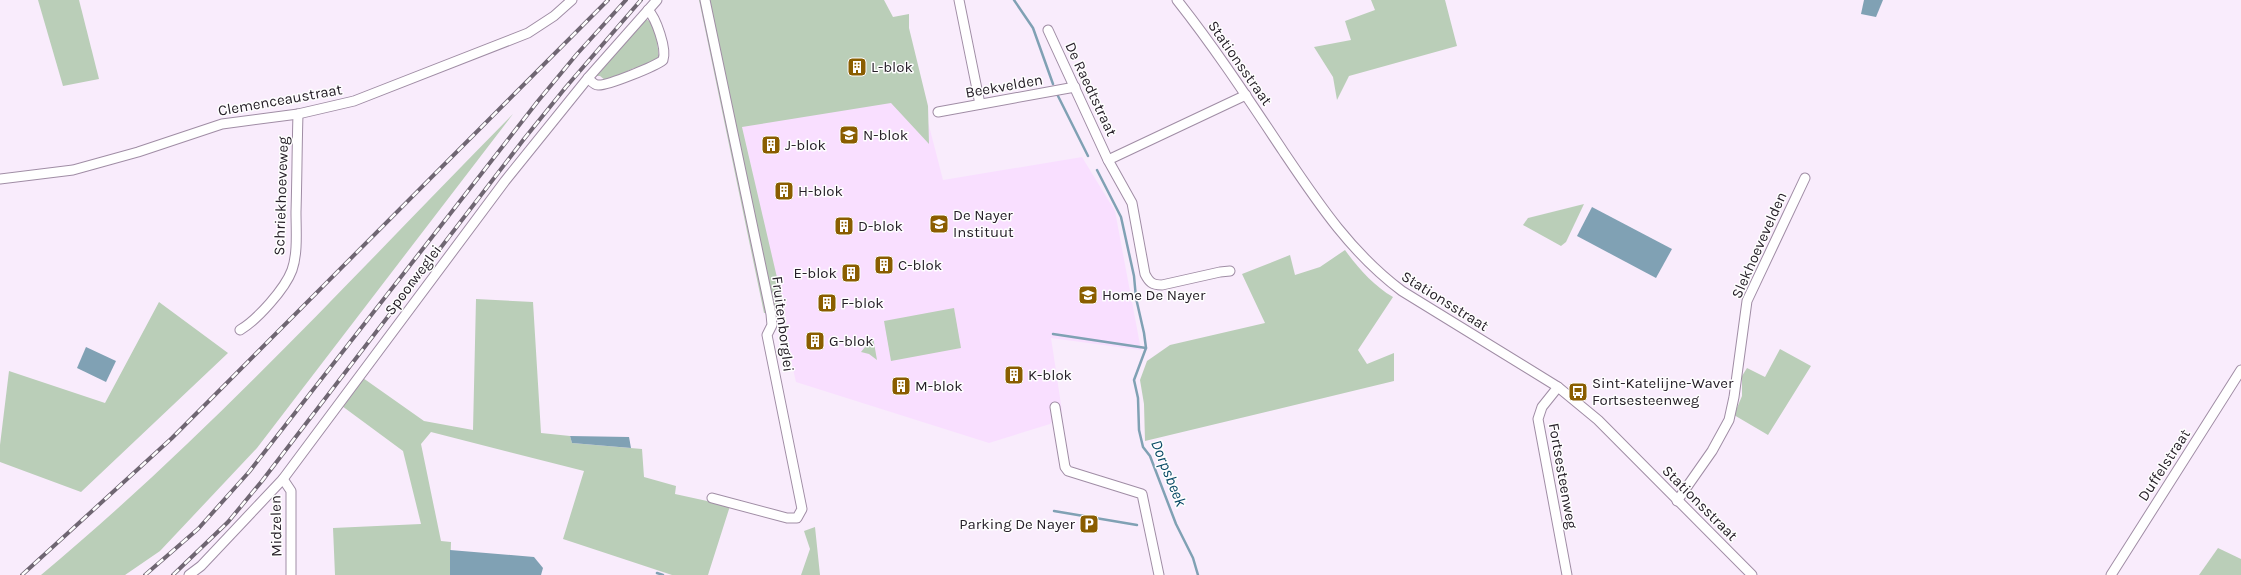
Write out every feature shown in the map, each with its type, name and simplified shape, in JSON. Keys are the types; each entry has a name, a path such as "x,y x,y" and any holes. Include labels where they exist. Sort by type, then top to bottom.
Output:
{"street":[{"name":"Clemenceaustraat","path":"0,179 73,170 138,152 222,124 298,114 354,101 528,33 554,16 572,0"},
{"name":"Spoorweglei","path":"189,575 201,566 283,479 505,181 588,78 657,0"},
{"name":"Fruitenborglei","path":"705,0 771,314 772,325 767,335 802,509 797,518 787,518 712,498"},
{"path":"959,0 980,104"},
{"name":"Stationsstraat","path":"1177,0 1246,95 1329,218 1343,236 1379,274 1402,291 1558,387 1598,420 1752,575"},
{"path":"588,78 594,84 602,85 640,72 663,60 664,55 660,33 654,18 648,10"},
{"name":"De Raedtstraat","path":"1048,30 1108,160 1132,203 1145,274 1149,282 1155,285 1162,285 1230,271"},
{"name":"Beekvelden","path":"938,112 1075,87"},
{"path":"1108,160 1246,95"},
{"name":"Schriekhoeveweg","path":"240,330 257,316 274,297 286,281 292,269 296,233 298,114"},
{"name":"Slekhoevevelden","path":"1677,501 1712,451 1729,420 1734,397 1747,301 1805,178"},
{"name":"Duffelstraat","path":"2111,575 2241,370"},
{"name":"Fortsesteenweg","path":"1558,387 1542,407 1538,418 1567,575"},
{"path":"1055,407 1065,467 1068,471 1142,494 1159,575"},
{"name":"Midzelen","path":"283,479 291,490 291,575"}],"shaded area":[{"name":"De Nayer Instituut","path":"902,21 943,180 1082,157 1115,211 1141,350 1051,338 1062,411 1050,424 989,443 796,382 755,200 753,174 742,127"}],"green space":[{"path":"38,0 79,0 99,79 63,86"},
{"path":"699,0 884,0 893,17 909,14 909,28 928,106 929,144 891,103 742,127 785,312 764,313"},
{"path":"1371,0 1445,0 1457,46 1349,76 1337,100 1333,77 1314,47 1351,40 1345,21 1375,10"},
{"path":"646,19 652,23 656,34 659,57 638,69 634,68 605,80 600,76 594,76"},
{"path":"513,114 257,448 160,551 125,575 41,575 103,521 224,408 341,291"},
{"path":"1584,204 1566,242 1561,246 1523,225 1528,218"},
{"path":"1345,250 1355,263 1379,288 1393,297 1358,350 1367,364 1394,353 1394,381 1145,441 1144,404 1140,380 1147,361 1170,345 1265,323 1242,274 1290,255 1295,275 1320,267"},
{"path":"476,299 533,302 541,433 570,436 572,443 642,449 644,477 676,486 675,494 730,506 708,575 672,575 563,539 584,471 431,432 421,444 441,541 451,542 450,575 335,575 333,528 421,524 403,451 342,406 363,378 424,421 473,430"},
{"path":"159,302 228,353 81,492 0,462 0,445 9,371 105,403"},
{"path":"954,308 961,348 891,361 884,321"},
{"path":"873,337 877,360 869,354 861,352"},
{"path":"1780,349 1811,366 1768,435 1734,415 1742,396 1742,376 1747,368 1765,377"},
{"path":"815,527 820,575 801,575 810,549 804,531"},
{"path":"2218,548 2241,559 2241,575 2199,575"}],"water":[{"path":"1864,0 1883,0 1876,17 1861,14"},
{"path":"1592,207 1672,249 1656,278 1577,236"},
{"path":"86,347 116,361 106,382 77,368"},
{"path":"570,436 629,437 631,448 572,443"},
{"path":"450,550 534,557 543,568 541,575 450,575"}],"waterway":[{"name":"Dorpsbeek","path":"1014,0 1033,28 1053,84"},
{"name":"Dorpsbeek","path":"1057,94 1088,156"},
{"name":"Dorpsbeek","path":"1097,170 1121,217 1134,276 1136,298 1144,333 1146,348 1134,380 1138,398 1139,430 1143,447 1150,456 1176,524 1193,558 1198,575"},
{"path":"1053,334 1146,348"},
{"path":"1054,511 1137,525"},
{"path":"657,573 663,575"}],"railway":[{"path":"22,575 172,438 608,0"},
{"path":"145,575 198,529 249,472 538,101 577,54 626,0"},
{"path":"173,575 228,522 262,481 524,139 566,87 641,0"}],"place":[{"name":"L-blok","path":"857,67"},
{"name":"N-blok","path":"849,135"},
{"name":"J-blok","path":"771,145"},
{"name":"H-blok","path":"784,191"},
{"name":"De Nayer Instituut","path":"939,224"},
{"name":"D-blok","path":"844,226"},
{"name":"C-blok","path":"884,265"},
{"name":"E-blok","path":"851,273"},
{"name":"Home De Nayer","path":"1088,295"},
{"name":"F-blok","path":"827,303"},
{"name":"G-blok","path":"815,341"},
{"name":"K-blok","path":"1014,375"},
{"name":"M-blok","path":"901,386"},
{"name":"Sint-Katelijne-Waver Fortsesteenweg","path":"1578,392"},
{"name":"Parking De Nayer","path":"1089,524"}]}
